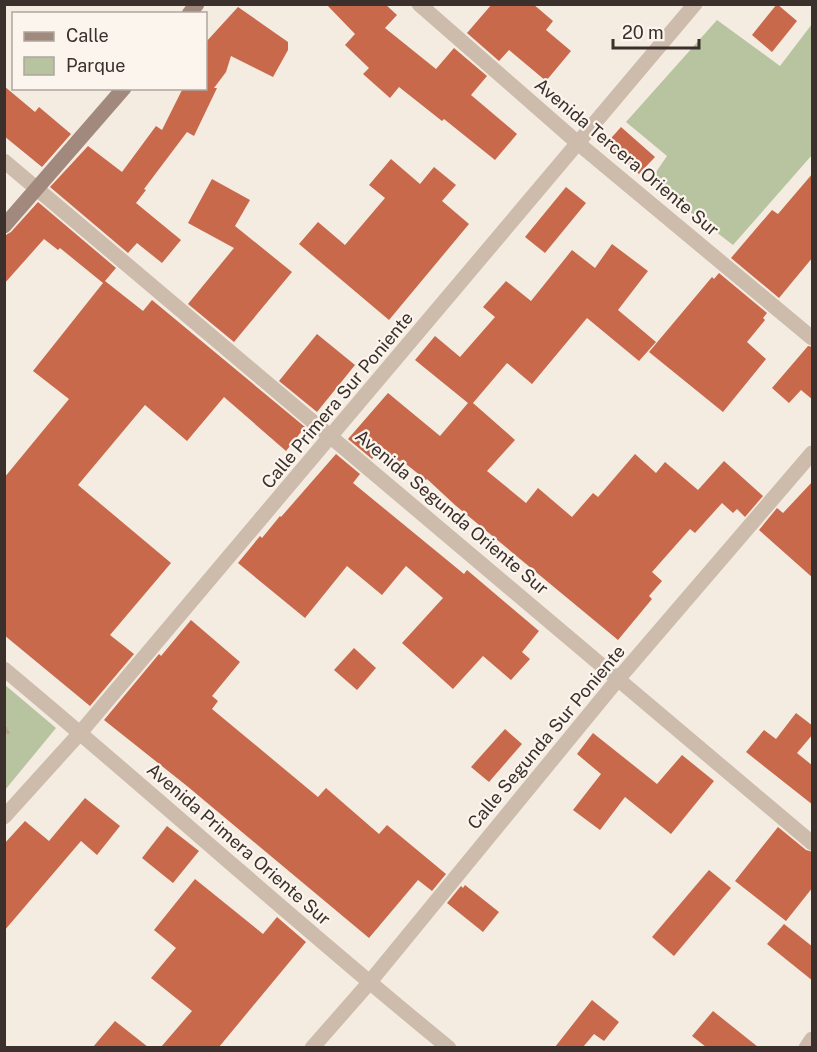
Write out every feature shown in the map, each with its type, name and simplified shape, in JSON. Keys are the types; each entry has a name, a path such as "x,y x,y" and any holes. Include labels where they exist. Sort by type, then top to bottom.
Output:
{"main road":[{"path":"4,226 122,90"}],"street":[{"name":"Avenida Tercera Oriente Sur","path":"419,4 579,144 813,338"},
{"name":"Calle Primera Sur Poniente","path":"4,817 80,733 695,4"},
{"name":"Avenida Segunda Oriente Sur","path":"4,161 813,843"},
{"name":"Calle Segunda Sur Poniente","path":"312,1047 369,983 619,678 813,453"},
{"name":"Avenida Primera Oriente Sur","path":"4,669 369,983 448,1047"},
{"path":"806,1047 813,1039"}],"path":[{"path":"4,728 9,731 4,735"}],"green space":[{"path":"717,20 780,66 812,24 812,155 733,245 650,181 667,156 626,122"},
{"path":"5,685 56,728 5,790"}],"building":[{"path":"326,4 385,4 397,15 385,28 436,69 454,48 487,76 471,95 517,134 495,160 399,87 390,98 363,74 369,68 345,45 355,34"},
{"path":"492,4 533,4 553,21 546,30 571,51 546,81 509,50 499,61 467,33"},
{"path":"777,4 797,21 772,52 752,35"},
{"path":"238,7 288,42 288,50 273,77 231,56 226,72 214,88 217,88 194,136 187,132 144,189 146,190 136,203 181,240 162,263 137,243 128,253 50,187 88,146 122,172 156,126 162,130 182,90 207,90 207,41"},
{"path":"4,86 35,112 39,107 71,134 42,167 4,136"},
{"path":"621,127 655,157 639,174 605,145"},
{"path":"391,159 420,184 434,167 456,185 442,201 469,224 389,320 299,244 318,222 345,245 385,198 369,185"},
{"path":"813,173 813,257 779,298 731,258 772,210 778,214"},
{"path":"212,179 250,200 235,226 292,272 234,342 188,304 234,248 188,223"},
{"path":"566,187 586,203 545,253 525,237"},
{"path":"38,202 116,268 105,281 143,311 152,300 305,427 286,451 224,397 187,441 145,405 78,485 171,563 110,635 134,654 90,706 4,635 4,478 69,399 33,371 103,283 60,248 58,250 44,239 4,284 4,236 11,232"},
{"path":"612,244 648,271 618,310 656,342 639,361 587,318 532,384 507,363 473,403 515,440 487,471 526,503 538,488 572,517 593,493 598,497 635,454 656,473 665,462 698,490 724,461 763,496 745,517 737,509 733,513 722,503 695,533 690,529 652,572 662,581 649,596 652,599 618,640 455,505 427,479 382,447 372,459 348,439 388,393 440,436 468,403 415,360 435,336 460,357 495,317 483,307 506,281 531,301 572,250 595,268"},
{"path":"719,273 767,313 763,318 765,320 747,342 766,359 723,412 649,352 712,277 714,279"},
{"path":"317,334 355,365 317,412 279,381"},
{"path":"808,346 813,347 813,400 801,390 789,403 772,388"},
{"path":"336,454 360,474 353,483 464,574 467,570 539,631 522,652 530,659 511,680 483,656 453,689 402,643 443,598 406,566 382,595 347,566 305,618 238,563"},
{"path":"813,481 813,578 759,530 777,508 783,513"},
{"path":"191,620 240,662 212,696 218,701 212,709 318,797 326,788 379,834 387,825 446,874 432,891 418,880 369,938 104,720 159,654 161,656"},
{"path":"354,648 376,668 357,690 334,670"},
{"path":"796,713 813,726 813,734 797,753 813,766 813,805 746,752 764,730 776,739"},
{"path":"505,729 522,744 489,782 471,767"},
{"path":"593,733 657,784 682,755 714,781 671,834 625,797 600,830 573,810 601,774 577,754"},
{"path":"85,798 120,826 97,855 81,841 4,931 4,844 25,821 49,841"},
{"path":"167,826 199,851 173,883 142,858"},
{"path":"778,827 806,850 813,852 813,887 786,921 735,881"},
{"path":"709,870 731,888 674,956 652,937"},
{"path":"195,879 263,934 277,917 306,942 219,1047 161,1047 192,1011 151,978 176,948 154,930"},
{"path":"465,885 499,912 483,932 447,903 461,886 463,888"},
{"path":"784,924 813,947 813,981 767,944"},
{"path":"592,1000 619,1022 604,1041 594,1034 583,1047 555,1047"},
{"path":"713,1011 758,1047 706,1047 692,1036"},
{"path":"115,1021 148,1047 93,1047"}]}
